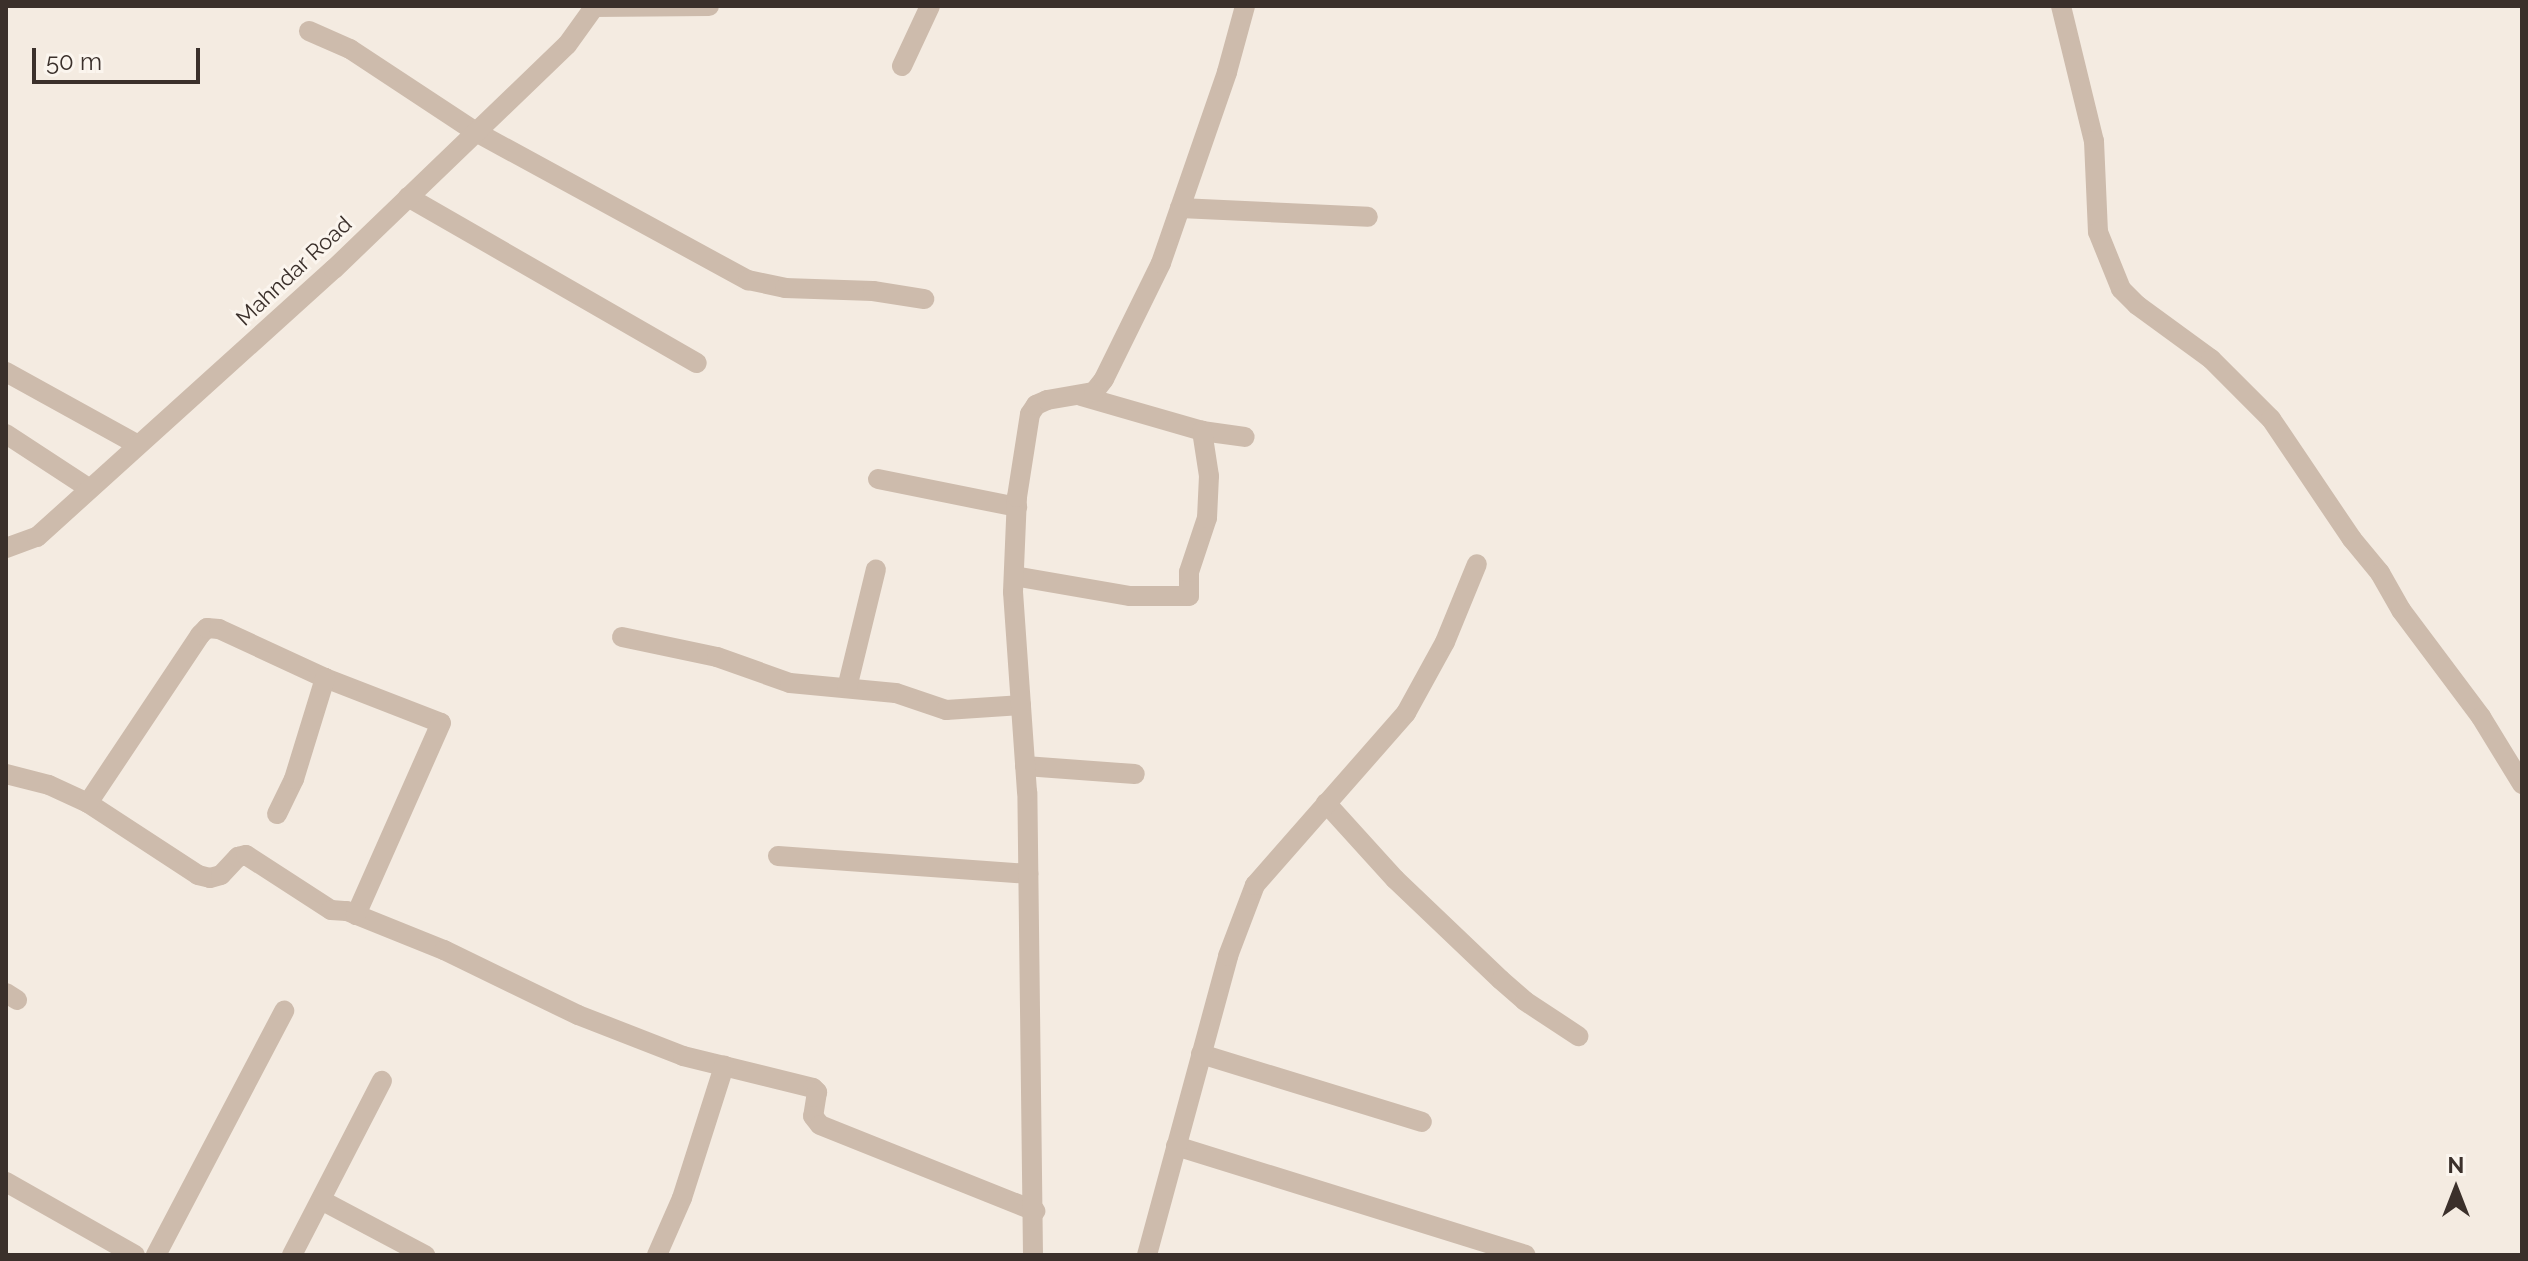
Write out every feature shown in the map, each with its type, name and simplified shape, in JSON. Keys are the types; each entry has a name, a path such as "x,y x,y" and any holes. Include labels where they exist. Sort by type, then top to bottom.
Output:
{"street":[{"path":"595,7 709,6"},
{"path":"902,66 930,6"},
{"path":"1033,1255 1035,1211 1025,766 1014,576 1017,507 1030,414 1036,405 1047,400 1094,392 1104,379 1161,263 1227,72 1245,6"},
{"path":"2061,6 2094,141 2098,232 2121,289 2137,305 2211,359 2271,419 2401,610 2481,717 2522,784"},
{"name":"Mahndar Road","path":"6,548 37,537 138,445 408,197 567,45 595,7"},
{"path":"309,31 350,49 476,132 748,280 785,288 873,291 924,299"},
{"path":"408,197 697,363"},
{"path":"1180,208 1368,217"},
{"path":"6,372 138,445"},
{"path":"1081,396 1202,431 1245,437"},
{"path":"1014,576 1130,596 1189,596 1189,572 1207,518 1209,476 1202,431"},
{"path":"6,434 90,489"},
{"path":"878,479 1017,507"},
{"path":"1147,1255 1228,956 1255,885 1406,713 1445,642 1477,564"},
{"path":"847,688 876,569"},
{"path":"88,803 207,628 219,629 325,678 441,723 356,915"},
{"path":"622,637 732,661 790,683 896,693 946,710 1021,705"},
{"path":"277,814 294,779 325,678"},
{"path":"1025,766 1135,774"},
{"path":"6,774 49,785 88,803 198,875 210,878 221,875 238,857 246,855 331,910 356,915 444,950 578,1015 683,1056 813,1088 817,1092 813,1116 820,1125 1035,1211"},
{"path":"1326,803 1395,879 1501,980 1525,1001 1578,1036"},
{"path":"778,856 1028,874"},
{"path":"156,1255 284,1011"},
{"path":"1201,1054 1422,1122"},
{"path":"657,1255 686,1185 724,1066"},
{"path":"292,1255 382,1081"},
{"path":"1176,1146 1525,1255"},
{"path":"6,1182 135,1255"},
{"path":"321,1200 425,1255"}]}
